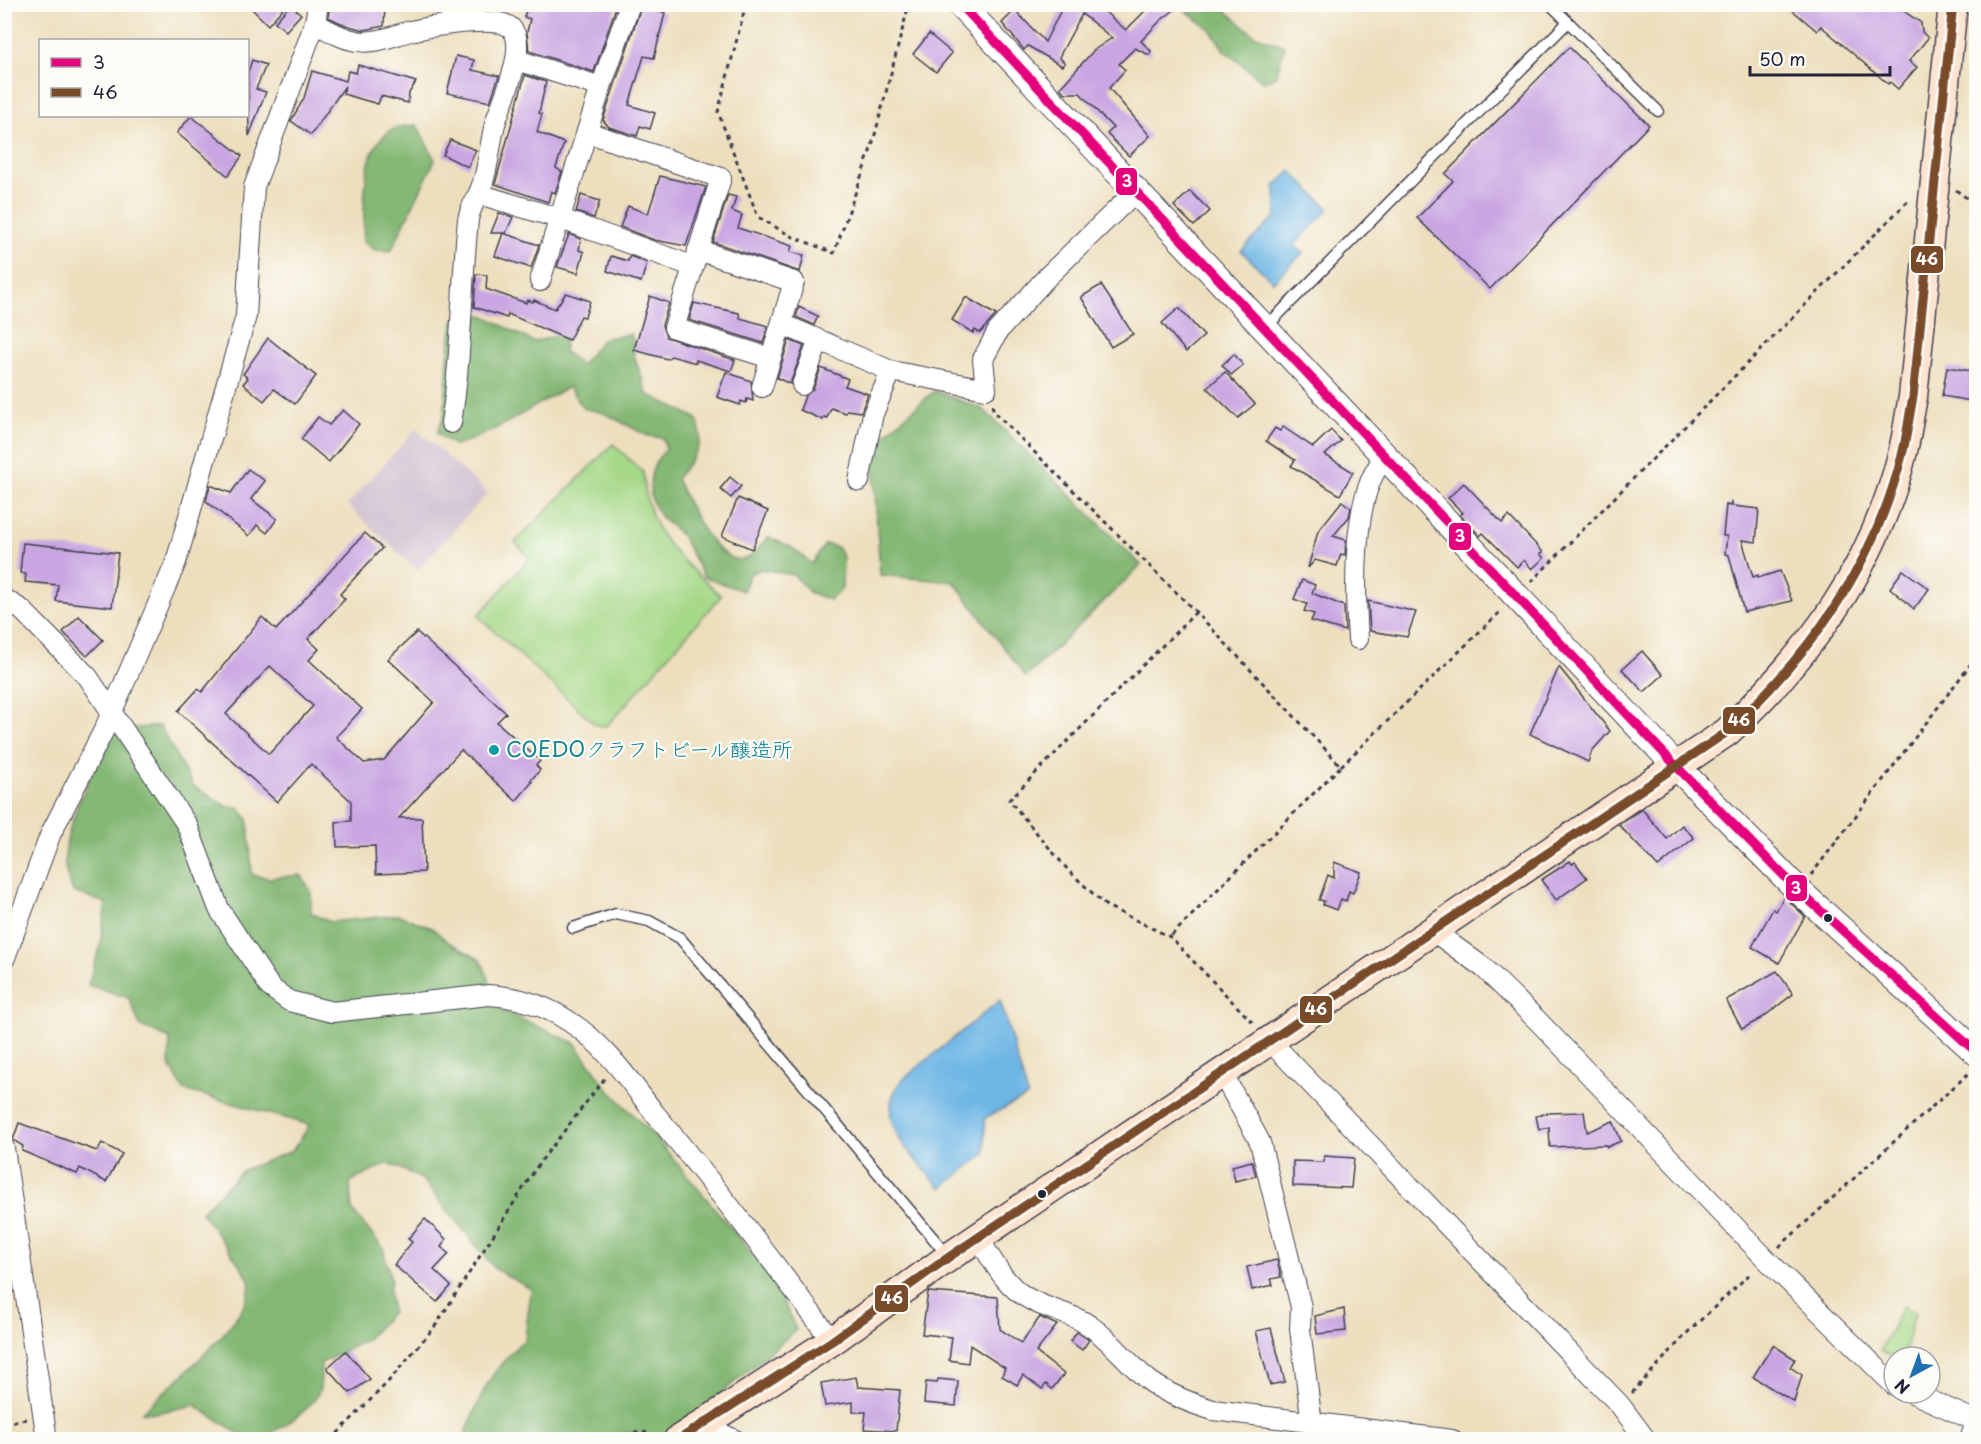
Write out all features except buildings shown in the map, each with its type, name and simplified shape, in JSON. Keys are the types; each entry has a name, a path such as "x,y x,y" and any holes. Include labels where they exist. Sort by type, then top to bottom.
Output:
{"main road":[{"path":"689,1432 832,1341 978,1237 1734,725 1764,697 1821,631 1854,579 1883,514 1902,456 1913,397 1953,4"}],"street":[{"path":"540,281 601,87 630,4"},
{"path":"960,4 1675,765 1799,891 1977,1052"},
{"path":"4,960 51,833 111,711 176,562 246,316 254,187 317,14 342,37 358,41 386,39 482,13 512,30 517,60 495,124 479,194 469,217 457,387 451,423"},
{"path":"517,60 601,87"},
{"path":"587,132 721,178 674,327 770,358"},
{"path":"782,324 891,371 986,389 983,358 998,331 1048,276 1135,192"},
{"path":"479,194 695,258 794,282 762,387"},
{"path":"802,385 819,340"},
{"path":"859,481 873,414 891,371"},
{"path":"1358,639 1356,601 1359,524 1376,467 1385,458"},
{"path":"4,599 22,610 88,677 187,825 224,917 270,987 289,1002 332,1012 489,995 515,996 541,1006 571,1022 615,1066 711,1181 832,1341"},
{"path":"1432,930 1484,968 1530,1013 1766,1259 1882,1372"},
{"path":"1270,1041 1620,1406 1646,1440"},
{"path":"1222,1073 1260,1142 1300,1307 1300,1329 1312,1424"},
{"path":"4,1148 47,1440"},
{"path":"978,1237 1008,1282 1019,1293 1094,1329 1160,1388 1213,1410 1312,1424 1366,1435 1452,1440"},
{"path":"1940,1405 1977,1421 1970,1440"},
{"path":"689,1432 735,1440"}],"lane":[{"path":"1550,4 1658,111"},
{"path":"1264,329 1568,22"},
{"path":"573,928 616,914 649,921 680,938 949,1257"}],"path":[{"path":"4,81 6,4"},
{"path":"746,4 718,112 758,217 792,236 834,253 872,146 909,4"},
{"path":"1170,937 1341,766 1516,598 1909,200"},
{"path":"986,389 994,412 1196,612 1341,766"},
{"path":"1196,612 1009,800 1068,870 1105,905 1170,937 1270,1041"},
{"path":"1799,891 1977,657"},
{"path":"331,1440 387,1383 436,1325 538,1165 615,1066"},
{"path":"1620,1406 1689,1331 1977,1066"},
{"path":"608,1440 631,1432 649,1433 663,1440"}],"shaded area":[{"path":"416,429 488,493 417,570 347,505"}],"green space":[{"path":"1178,5 1219,5 1254,35 1285,46 1276,76 1264,82 1224,50 1210,29"},
{"path":"417,125 435,160 391,251 375,250 363,242 364,196 369,164 382,138 396,128"},
{"path":"483,315 533,342 564,334 564,351 581,365 603,339 632,334 634,355 647,394 696,418 700,436 699,444 693,458 676,479 694,515 712,542 723,553 734,559 745,559 755,553 768,537 791,547 812,564 825,544 837,547 843,557 842,589 829,600 809,592 794,575 761,569 750,574 743,591 704,577 679,533 661,517 652,500 650,482 655,464 666,450 663,438 648,436 604,413 583,408 569,387 470,441 455,446 437,433 444,416 448,357 454,319"},
{"path":"934,391 983,409 1141,565 1026,677 954,582 880,575 872,446"},
{"path":"613,444 643,472 651,513 667,543 721,596 607,726 596,725 478,616 530,558 515,542"},
{"path":"160,726 193,786 228,807 239,808 248,819 252,875 269,878 301,875 311,891 311,913 330,922 399,915 432,928 448,942 481,960 501,1010 575,1043 609,1090 654,1136 773,1278 796,1330 723,1392 659,1439 480,1439 466,1433 489,1382 513,1350 525,1339 531,1289 495,1269 422,1179 389,1163 350,1182 352,1210 383,1248 391,1280 389,1291 392,1312 367,1339 321,1363 319,1391 308,1407 278,1429 267,1435 248,1440 195,1405 156,1413 142,1412 226,1331 240,1312 248,1295 247,1275 201,1212 243,1170 292,1151 310,1125 184,1090 169,1064 170,1039 140,1026 129,998 88,985 100,946 106,903 73,892 65,865 69,831 90,777 114,730"},
{"path":"1903,1306 1915,1312 1906,1345 1883,1345"}],"water":[{"path":"1291,171 1329,209 1294,245 1303,253 1273,282 1241,251 1276,216 1275,186"},
{"path":"1000,1000 1028,1096 985,1118 985,1154 941,1188 909,1152 893,1126 892,1097 900,1082"}],"transit line":[{"name":"3","path":"960,4 1675,765 1799,891 1976,1052"},
{"name":"46","path":"678,1440 832,1341 949,1257 1727,732 1785,672 1835,606 1856,571 1875,535 1902,455 1913,397 1953,4"}],"place":[{"name":"COEDOクラフトビール醸造所","path":"494,750"}]}
